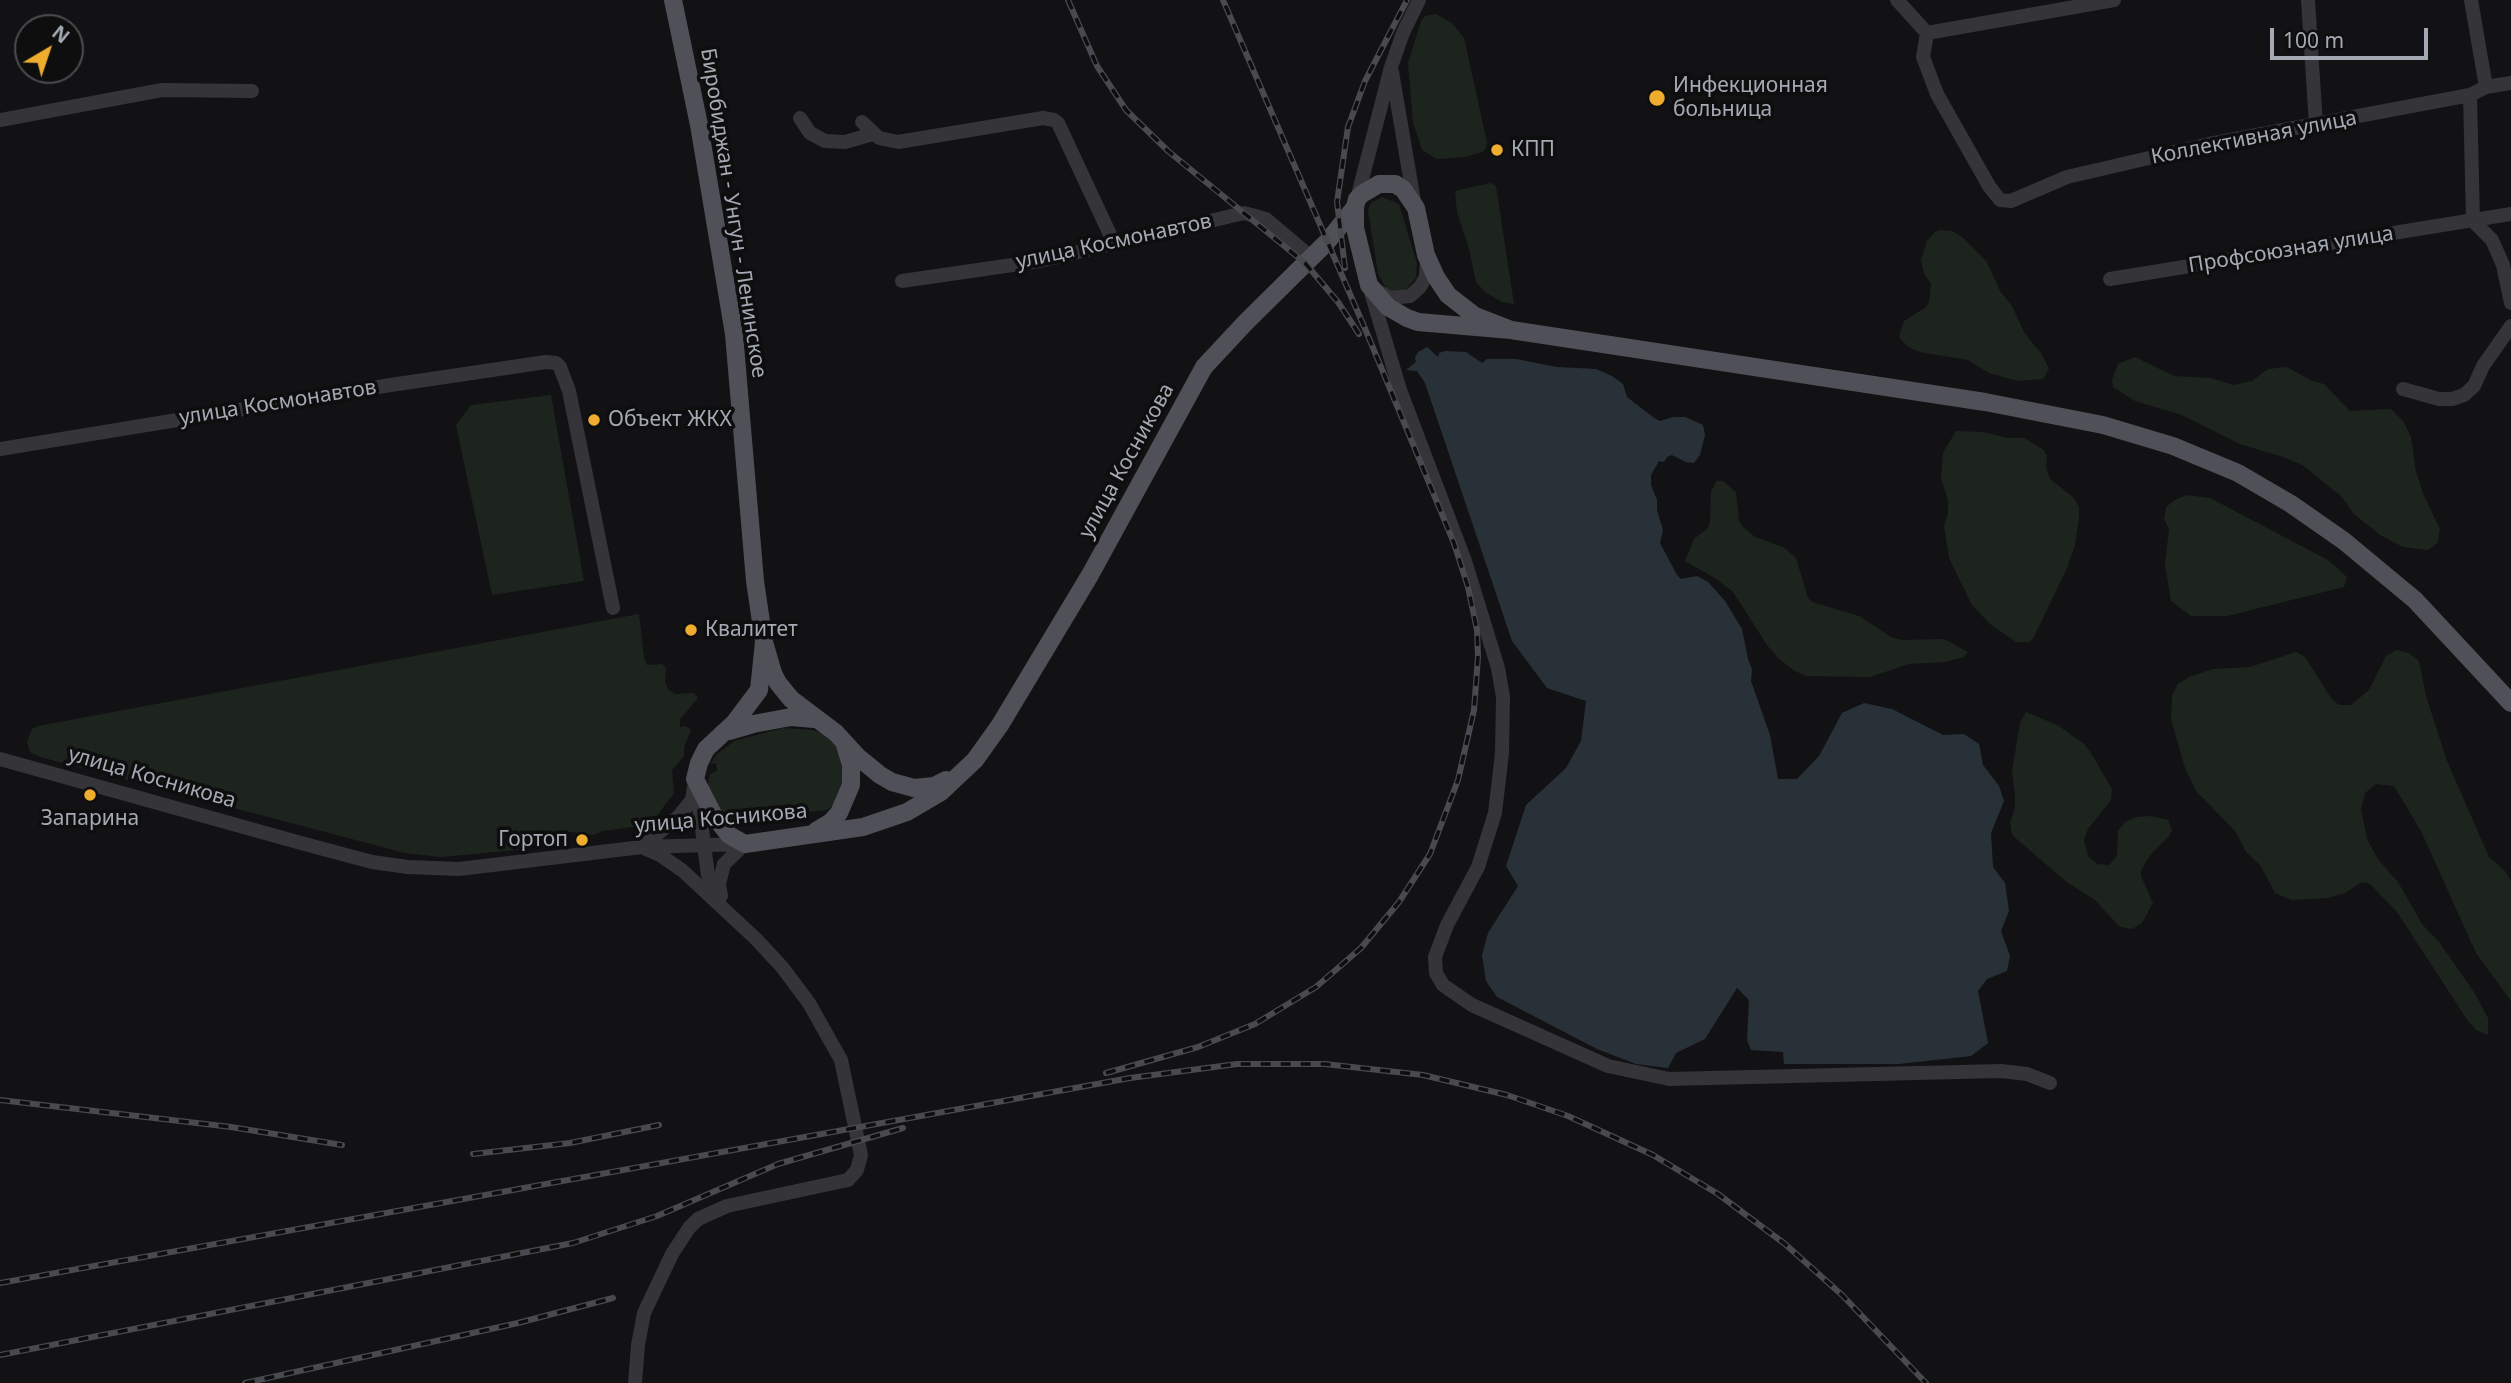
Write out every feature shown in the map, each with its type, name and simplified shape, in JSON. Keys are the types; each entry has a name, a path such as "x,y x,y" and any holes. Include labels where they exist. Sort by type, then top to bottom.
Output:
{"main road":[{"name":"Биробиджан - Унгун - Ленинское","path":"673,0 699,125 734,334 755,581 764,642"},
{"path":"1511,330 1475,316 1456,303 1443,287 1426,255 1416,208 1403,190 1387,183 1373,185 1356,203 1355,228 1369,285 1388,307 1418,322 1511,330 1985,402 2103,425 2173,446 2238,473 2291,504 2344,541 2415,600 2511,703"},
{"name":"улица Косникова","path":"745,844 863,827 907,812 941,792 975,760 1000,725 1090,575 1204,367 1339,229 1356,203"},
{"path":"764,642 778,683 791,699 842,739 880,775 892,782 914,788 934,786 975,760"},
{"path":"745,844 729,835 721,826 695,779 706,749 744,712 759,690 764,642"},
{"path":"723,734 753,724 791,717 811,718 821,722"},
{"path":"808,835 831,822 844,804 851,786 851,765 842,739"}],"street":[{"path":"1356,203 1391,67 1419,0"},
{"path":"1897,0 1927,33 2113,0"},
{"path":"2308,0 2316,126"},
{"path":"2472,0 2486,87"},
{"name":"Коллективная улица","path":"1927,33 1923,57 1937,94 1989,186 2000,200 2011,201 2067,177 2209,144 2470,95 2486,87 2511,83"},
{"path":"1391,67 1416,208"},
{"path":"0,120 162,90 252,91"},
{"path":"2470,95 2473,220 2492,240 2503,265 2511,303"},
{"path":"800,118 810,133 825,141 845,142 873,134"},
{"path":"862,122 873,134 886,141 898,142 1043,118 1054,120 1058,123 1114,243"},
{"name":"улица Космонавтов","path":"902,281 1040,261 1244,213 1266,219 1311,257"},
{"name":"Профсоюзная улица","path":"2110,279 2511,214"},
{"path":"1369,285 1390,298 1410,296 1420,287 1426,276 1426,255"},
{"path":"1369,285 1400,390 1465,561 1498,668 1503,697 1502,753 1494,813 1478,867 1447,925 1435,957 1437,973 1443,985 1472,1005 1608,1066 1669,1079 2001,1071 2027,1074 2050,1083"},
{"path":"2403,389 2439,399 2464,395 2474,386 2483,366 2511,326"},
{"name":"улица Космонавтов","path":"0,449 358,390 546,362 556,363 560,366 569,391 613,608"},
{"name":"улица Косникова","path":"0,759 301,843 392,865 425,869 459,869 642,847 745,844"},
{"path":"695,779 708,875 722,908"},
{"path":"635,1383 644,1313 667,1263 689,1228 698,1219 727,1206 848,1180 860,1163 860,1149 846,1073 827,1032 802,992 769,951 674,863 642,847 679,816 692,800 695,779"},
{"path":"722,908 720,873 730,858 745,844"}],"shaded area":[{"path":"1436,14 1452,23 1464,38 1487,142 1482,152 1465,157 1437,159 1422,150 1413,122 1408,63 1421,21 1425,16"},
{"path":"1491,183 1496,186 1514,304 1502,302 1485,292 1476,282 1457,212 1455,191"},
{"path":"1382,197 1399,204 1417,263 1416,278 1406,289 1392,292 1386,288 1378,274 1368,210 1371,203"},
{"path":"1940,230 1952,231 1962,237 1987,262 2000,291 2012,306 2025,334 2041,353 2049,369 2043,379 2018,381 1989,373 1968,360 1920,352 1908,347 1899,337 1904,321 1926,307 1929,302 1931,284 1924,273 1921,260 1927,241"},
{"path":"1427,347 1438,357 1439,353 1445,351 1466,352 1482,363 1487,359 1516,359 1557,367 1596,369 1623,384 1627,397 1654,418 1660,421 1685,417 1703,425 1705,435 1700,455 1694,463 1672,455 1664,462 1659,461 1651,475 1651,485 1663,530 1660,543 1677,575 1681,579 1697,576 1708,582 1725,601 1742,629 1752,669 1751,681 1770,735 1778,779 1797,779 1819,756 1842,713 1864,703 1892,709 1943,735 1964,734 1979,744 1983,765 1999,786 2004,801 1991,833 1993,867 2005,883 2009,911 2001,931 2010,956 2007,971 1987,979 1978,991 1988,1043 1971,1056 1899,1064 1784,1064 1783,1052 1751,1050 1747,1040 1749,1000 1737,988 1705,1039 1676,1053 1668,1068 1636,1064 1597,1049 1497,997 1486,981 1482,955 1488,933 1518,886 1506,866 1526,805 1566,768 1581,741 1586,701 1547,688 1512,641 1425,383 1417,371 1406,370 1416,362 1418,352"},
{"path":"2135,357 2174,376 2211,378 2234,385 2252,381 2268,369 2287,367 2312,381 2324,384 2350,411 2391,409 2403,421 2411,437 2416,472 2440,529 2438,542 2428,550 2403,547 2380,535 2354,514 2342,497 2304,466 2240,444 2182,415 2135,401 2113,387 2112,380 2118,364"},
{"path":"551,395 584,581 492,595 456,425 471,405"},
{"path":"1956,431 2024,438 2044,450 2050,479 2073,497 2079,507 2075,545 2067,568 2033,639 2029,642 2016,642 1990,624 1972,605 1949,558 1944,526 1948,501 1941,478 1943,453"},
{"path":"1717,481 1723,481 1736,492 1742,526 1755,537 1783,547 1796,558 1808,598 1812,602 1859,616 1891,637 1902,640 1944,639 1968,652 1964,657 1945,662 1909,664 1870,677 1806,676 1795,671 1767,645 1733,592 1685,561 1694,539 1708,528 1711,491"},
{"path":"2186,495 2210,498 2328,560 2347,577 2344,587 2227,616 2191,616 2171,601 2165,564 2169,529 2164,519 2166,507"},
{"path":"639,614 647,665 662,664 666,668 665,681 668,689 675,694 694,693 698,698 680,719 680,727 686,726 691,730 684,747 684,756 672,770 674,793 652,822 641,826 602,831 594,835 571,832 543,836 532,846 517,850 441,857 405,853 40,757 30,752 27,742 32,729 38,726"},
{"path":"2397,650 2409,653 2419,661 2426,696 2447,761 2489,857 2506,872 2511,882 2511,1001 2476,953 2421,831 2394,786 2376,784 2365,793 2361,809 2367,839 2378,859 2398,882 2422,924 2439,942 2474,992 2488,1018 2488,1035 2476,1030 2468,1021 2397,912 2371,885 2360,883 2345,893 2328,898 2291,900 2275,893 2260,865 2246,852 2235,831 2196,791 2185,768 2171,719 2172,695 2178,684 2189,677 2213,669 2250,667 2296,652 2305,657 2331,698 2339,705 2351,705 2369,690 2386,656"},
{"path":"2026,712 2059,726 2084,744 2112,789 2111,800 2088,829 2084,840 2088,856 2097,864 2109,865 2117,856 2118,831 2125,822 2150,816 2168,820 2172,830 2169,836 2151,854 2141,870 2153,903 2142,923 2132,929 2120,927 2094,899 2068,883 2012,835 2010,822 2015,808 2015,795 2012,771 2020,723"},
{"path":"783,728 813,730 835,742 842,751 846,774 839,796 831,808 826,810 722,821 707,788 710,774 717,771 716,763 710,764 717,754 734,741"}],"railway":[{"path":"1068,0 1097,66 1126,110 1168,151 1305,263 1338,302 1359,334"},
{"path":"1106,1073 1198,1047 1255,1024 1316,987 1361,948 1399,902 1430,854 1458,780 1474,710 1477,630 1468,587 1454,543 1223,0"},
{"path":"1345,268 1337,202 1348,127 1365,81 1407,0"},
{"path":"0,1283 1130,1078 1237,1064 1325,1064 1423,1075 1507,1095 1568,1116 1653,1155 1718,1194 1785,1244 1842,1295 1926,1383"},
{"path":"0,1100 231,1127 342,1145"},
{"path":"473,1154 570,1143 659,1125"},
{"path":"0,1355 573,1243 657,1216 778,1164 903,1128"},
{"path":"245,1383 518,1323 613,1298"}],"place":[{"name":"Инфекционная больница","path":"1657,98"},
{"name":"КПП","path":"1497,150"},
{"name":"Объект ЖКХ","path":"594,420"},
{"name":"Квалитет","path":"691,630"},
{"name":"Запарина","path":"90,795"},
{"name":"Гортоп","path":"582,840"}]}
